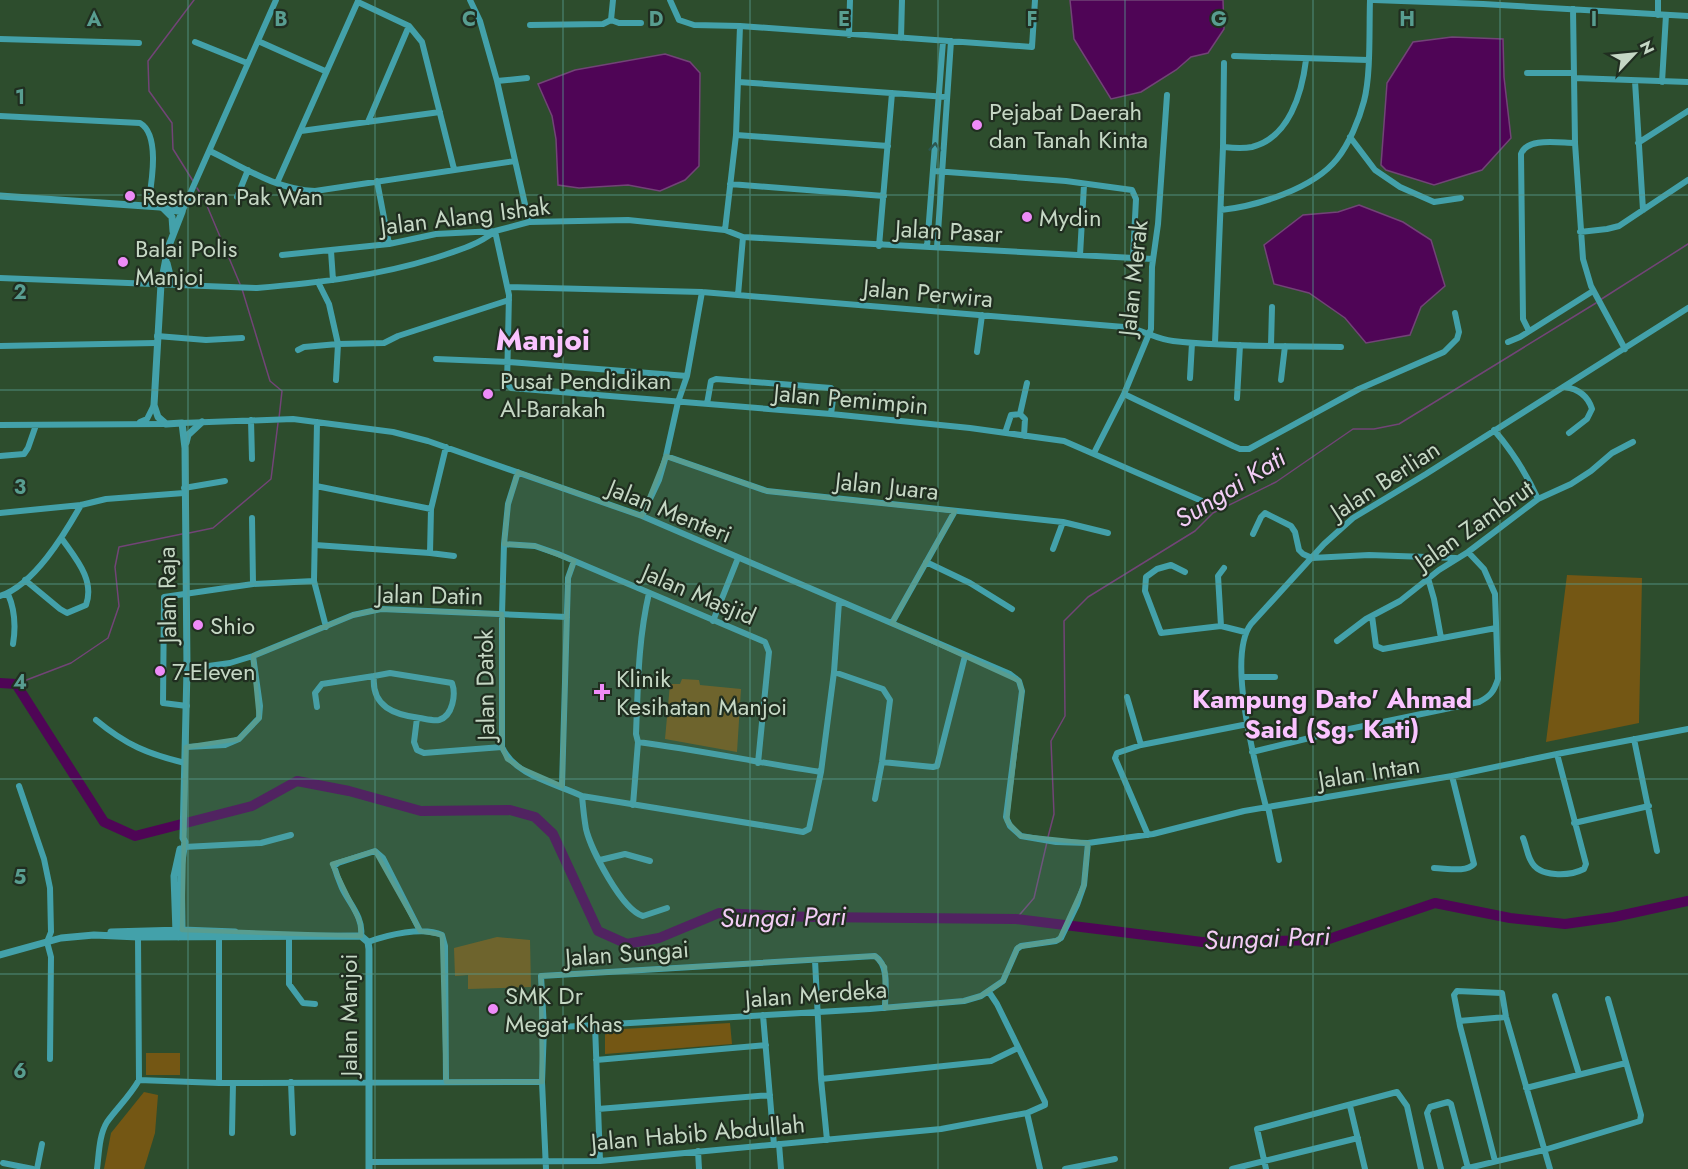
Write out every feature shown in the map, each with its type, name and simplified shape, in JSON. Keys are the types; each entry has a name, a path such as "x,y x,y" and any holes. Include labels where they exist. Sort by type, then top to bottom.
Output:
{"street":[{"path":"183,435 176,427 158,417 154,405 161,284 166,258 182,212 276,0"},
{"path":"470,0 477,11 496,81 528,222"},
{"path":"612,18 613,0"},
{"path":"670,0 679,20 707,26 740,26 1032,47 1035,0"},
{"path":"849,35 850,0"},
{"path":"901,38 902,0"},
{"path":"1221,210 1259,204 1310,181 1337,159 1350,137 1364,100 1372,0 1483,2 1688,16"},
{"path":"1658,0 1658,15"},
{"path":"277,183 358,1 409,26 422,42 454,169"},
{"path":"1573,9 1575,143 1584,269 1602,309 1625,349"},
{"path":"1662,82 1666,15"},
{"path":"612,18 619,23 641,23"},
{"path":"530,25 603,24 612,18"},
{"path":"368,122 409,26"},
{"path":"728,231 730,184 736,135 740,26"},
{"path":"0,39 139,42"},
{"path":"258,41 326,71"},
{"path":"927,247 943,41"},
{"path":"937,247 951,41"},
{"path":"195,42 247,63"},
{"path":"1234,56 1306,60 1368,60"},
{"path":"1223,147 1251,147 1272,136 1293,111 1301,89 1306,60"},
{"path":"1215,343 1224,63"},
{"path":"1527,73 1635,81 1688,82"},
{"path":"496,81 527,78"},
{"path":"1635,81 1643,210"},
{"path":"738,82 947,97"},
{"path":"879,246 891,93"},
{"name":"Jalan Merak","path":"1094,453 1124,394 1149,336 1167,95"},
{"path":"1638,143 1688,111"},
{"path":"301,131 440,112"},
{"path":"0,116 136,122 144,125 149,135 154,165 148,206"},
{"path":"736,135 888,146"},
{"path":"1350,137 1375,170 1400,187 1434,202 1461,198"},
{"path":"1529,331 1523,319 1521,154 1523,147 1530,144 1575,143"},
{"path":"210,151 277,183 299,190 315,191 515,160"},
{"path":"237,197 248,170"},
{"path":"934,171 1066,181 1129,189 1134,192 1136,199 1133,258"},
{"path":"1580,232 1619,226 1688,180"},
{"path":"377,181 389,244"},
{"path":"730,184 884,196"},
{"path":"1080,255 1084,185"},
{"path":"0,196 148,206 182,212"},
{"path":"165,208 181,206 189,199"},
{"path":"165,208 172,218 174,234"},
{"name":"Jalan Alang Ishak","path":"282,255 389,244 436,234 495,231 528,222 628,220 728,231 743,237"},
{"path":"0,278 257,288 333,280 409,266 466,248 495,231 508,287 509,362"},
{"path":"738,295 743,237"},
{"name":"Jalan Pasar","path":"743,237 1153,259"},
{"path":"331,251 333,280"},
{"path":"166,258 170,275 179,285"},
{"path":"318,282 329,304 338,344 336,380"},
{"name":"Jalan Perwira","path":"508,287 702,292 1135,328 1160,339 1192,343 1341,347"},
{"path":"642,516 659,480 666,456 678,402 687,376 702,292"},
{"path":"1508,342 1594,292"},
{"path":"298,350 304,347 338,344 384,343 398,336 509,300"},
{"path":"1271,345 1272,307"},
{"name":"Jalan Berlian","path":"1245,632 1324,544 1353,518 1688,308"},
{"path":"1124,394 1233,446 1249,449 1359,388 1444,351 1457,339 1459,332 1455,313"},
{"path":"977,352 982,315"},
{"path":"0,346 242,338"},
{"path":"1190,378 1192,343"},
{"path":"1238,398 1240,345"},
{"path":"1281,380 1285,346"},
{"path":"436,359 509,362 687,376"},
{"name":"Jalan Pemimpin","path":"509,362 507,384 511,388 831,414 1065,441 1202,501"},
{"path":"707,404 711,381 716,379 831,388 834,392 831,414"},
{"path":"1020,414 1027,382"},
{"path":"1565,387 1581,393 1592,409 1587,419 1569,433"},
{"path":"136,424 147,418 154,405"},
{"path":"1005,433 1011,416 1020,414"},
{"path":"1020,414 1025,419 1024,436"},
{"name":"Jalan Menteri","path":"182,423 293,419 393,432 446,447 642,516 1010,674 1019,681 1022,691 1006,817 1016,833 1033,839"},
{"path":"251,420 252,459"},
{"path":"185,448 188,435 202,422"},
{"path":"316,422 314,581 326,627"},
{"path":"0,426 182,423"},
{"name":"Jalan Raja","path":"178,932 184,848 187,706 185,448 182,423"},
{"path":"0,456 24,454 36,425"},
{"path":"1494,430 1526,471 1538,500"},
{"name":"Jalan Zambrut","path":"1337,641 1372,616 1400,601 1428,578 1468,552 1538,500 1571,484 1592,471 1612,453 1633,442"},
{"path":"430,553 431,509 446,447"},
{"name":"Jalan Juara","path":"666,456 768,491 1063,522 1108,532"},
{"name":"Jalan Datok","path":"518,472 508,504 504,544 502,747 507,759 537,778 562,786 582,796 803,832 809,830 811,826 821,772"},
{"path":"0,513 81,505 106,499 184,490 225,481"},
{"path":"316,486 431,509"},
{"path":"0,596 8,594 42,563 62,539 81,505"},
{"path":"891,624 955,511"},
{"path":"1253,534 1265,513 1293,529 1299,550 1312,558 1433,556 1456,558"},
{"path":"252,518 253,584"},
{"path":"1053,549 1063,522"},
{"path":"25,580 60,609 68,612 86,605 90,595 87,578 62,539"},
{"name":"Jalan Masjid","path":"504,544 535,546 761,640 768,647 758,762"},
{"path":"315,545 454,556"},
{"path":"1252,752 1330,732 1479,702 1489,698 1498,679 1495,594 1484,569 1468,552"},
{"path":"1433,556 1439,570"},
{"path":"713,621 738,558"},
{"path":"562,786 568,578 574,561"},
{"path":"926,562 970,583 1012,609"},
{"path":"1185,572 1171,565 1157,569 1146,578 1145,591 1161,633 1221,626 1245,632 1241,651 1242,677 1252,752 1279,860"},
{"path":"1221,626 1218,576 1224,568"},
{"path":"1428,578 1441,638"},
{"path":"187,706 163,703 164,597 253,584 314,581"},
{"path":"633,805 638,742 636,734 639,660 642,625 649,593"},
{"path":"8,594 16,629 13,644"},
{"path":"638,742 698,750 821,772 834,672 839,602"},
{"name":"Jalan Datin","path":"187,669 230,663 253,656 353,615 381,609 567,617"},
{"path":"1372,616 1378,648 1496,628"},
{"path":"186,747 225,745 239,739 259,718 260,706 253,656"},
{"path":"882,762 937,766 965,656"},
{"path":"834,672 883,689 890,700 876,799"},
{"path":"317,707 315,693 322,684 390,673 452,682 453,698 448,715 438,720 397,715 379,701 373,686 374,676"},
{"path":"1242,677 1275,677"},
{"path":"1127,698 1141,745"},
{"path":"417,718 414,742 417,750 424,753 502,747"},
{"path":"96,720 129,745 157,756 185,763"},
{"path":"1148,835 1115,758 1120,752 1141,745 1248,724"},
{"name":"Jalan Intan","path":"1033,839 1088,843 1148,835 1267,807 1452,776 1557,753 1688,729"},
{"path":"1634,739 1657,851"},
{"path":"1523,838 1531,863 1541,870 1552,874 1576,873 1584,869 1586,864 1557,753"},
{"path":"1434,868 1468,868 1474,864 1452,776"},
{"path":"19,786 44,859 50,888 51,932 47,942 51,957 50,1059"},
{"path":"582,796 586,828 618,895 630,909 643,916 667,908"},
{"path":"1574,823 1649,806"},
{"path":"184,848 261,843 291,835"},
{"name":"Jalan Raja","path":"178,932 174,876 183,838"},
{"name":"Jalan Merdeka","path":"544,1028 885,1008 964,1001 988,992 1003,981 1017,949 1021,946 1056,941 1061,938 1084,885 1088,843"},
{"path":"361,936 360,922 342,888 334,866 375,851 383,858 420,931"},
{"path":"600,860 625,854 650,861"},
{"path":"368,942 380,937 420,931 433,931 442,935 445,946 446,1082"},
{"path":"0,954 47,942 94,935 178,932"},
{"name":"Jalan Manjoi","path":"178,932 361,936 368,942 369,1165"},
{"name":"Jalan Manjoi","path":"178,932 219,936 289,935"},
{"path":"97,1169 106,1124 129,1097 139,1080 138,934"},
{"path":"289,935 289,984 303,1003 315,1004"},
{"path":"219,936 219,1083"},
{"name":"Jalan Sungai","path":"544,1028 541,976 875,956 882,961 885,967 885,1008"},
{"path":"815,960 821,1079 827,1140"},
{"path":"1495,1161 1459,1022 1455,993 1457,991 1502,993 1506,1017 1550,1169"},
{"path":"988,992 997,1004 1044,1102 1045,1106 1042,1108 1027,1113 1040,1169"},
{"path":"1556,996 1578,1074"},
{"path":"1442,1169 1427,1113 1430,1107 1448,1102 1452,1104 1466,1168 1544,1150 1638,1122 1641,1119 1608,999"},
{"path":"763,1015 770,1095 781,1169"},
{"path":"1459,1022 1506,1017"},
{"path":"595,1024 600,1161"},
{"path":"544,1028 542,1082 546,1166"},
{"path":"596,1060 766,1045"},
{"path":"821,1079 991,1061 1018,1048"},
{"path":"1526,1088 1626,1063"},
{"path":"139,1080 219,1083 542,1082"},
{"path":"291,1082 293,1133"},
{"path":"232,1133 233,1083"},
{"path":"1266,1169 1257,1129 1397,1092 1407,1106 1421,1169"},
{"path":"598,1109 770,1095"},
{"path":"1350,1106 1365,1169"},
{"name":"Jalan Habib Abdullah","path":"369,1165 546,1166 941,1129 1027,1113"},
{"path":"1233,1169 1358,1138"},
{"path":"3,1163 35,1169 42,1144"},
{"path":"698,1151 699,1169"},
{"path":"1065,1169 1115,1160"}],"highlighted area":[{"path":"666,456 767,491 955,511 892,623 1019,681 1022,691 1007,821 1021,836 1088,843 1084,885 1059,940 1018,947 1003,981 981,996 964,1001 885,1008 885,967 875,956 541,976 542,1082 446,1082 442,935 420,931 375,851 332,864 360,922 361,936 182,930 186,747 239,739 259,718 253,656 353,615 381,609 502,614 502,747 507,759 521,768 562,786 568,578 574,561 535,546 504,544 508,504 518,472 642,516"}],"shaded area":[{"path":"1070,0 1223,0 1224,29 1208,53 1191,57 1176,70 1141,92 1111,99 1074,39"},
{"path":"1452,37 1503,39 1504,77 1511,138 1482,170 1434,185 1386,170 1381,165 1387,83 1413,42"},
{"path":"665,54 690,62 700,73 699,166 685,180 660,191 628,185 579,188 558,185 556,139 552,116 538,84 575,70"},
{"path":"1359,205 1403,222 1431,240 1445,286 1421,307 1410,335 1366,343 1345,318 1309,293 1274,284 1264,245 1303,215 1338,212"},
{"path":"1567,575 1642,578 1639,723 1546,742"},
{"path":"682,679 699,680 700,685 741,689 737,752 665,739 670,684 680,684"},
{"path":"497,937 530,940 531,987 468,989 468,975 455,976 454,948"},
{"path":"730,1023 732,1044 605,1054 605,1030"},
{"path":"146,1053 180,1053 180,1075 146,1075"},
{"path":"144,1092 158,1095 155,1133 144,1169 104,1169 111,1133"}],"waterway":[{"path":"193,181 173,149 172,123 149,91 148,61 194,0"},
{"path":"197,188 205,201 240,284"},
{"name":"Sungai Kati","path":"1600,300 1688,244"},
{"path":"242,289 270,381 282,391 279,418"},
{"name":"Sungai Kati","path":"1048,837 1054,814 1051,741 1065,716 1064,621 1088,597 1195,531 1213,513 1276,482 1353,429 1374,429 1399,424 1596,303"},
{"path":"189,533 213,528 271,479 278,423"},
{"path":"16,684 71,663 108,638 119,606 115,567 119,547 182,534"},
{"name":"Sungai Pari","path":"0,683 16,684 104,822 135,836 252,806 297,781 349,791 421,811 510,810 535,817 553,834 598,931 627,944 659,938 719,913 810,917 1016,919 1202,942 1326,940 1435,903 1510,918 1565,924 1614,917 1688,901"},
{"name":"Sungai Kati","path":"1016,919 1034,898 1047,842"}],"place":[{"name":"Pejabat Daerah dan Tanah Kinta","path":"977,125"},
{"name":"Restoran Pak Wan","path":"130,196"},
{"name":"Mydin","path":"1027,217"},
{"name":"Balai Polis Manjoi","path":"123,262"},
{"name":"Pusat Pendidikan Al-Barakah","path":"488,394"},
{"name":"Shio","path":"198,625"},
{"name":"7-Eleven","path":"160,671"},
{"name":"Klinik Kesihatan Manjoi","path":"602,692"},
{"name":"SMK Dr Megat Khas","path":"493,1009"}],"district":[{"name":"Manjoi","path":"543,339"},
{"name":"Kampung Dato' Ahmad Said (Sg. Kati)","path":"1332,714"}]}
